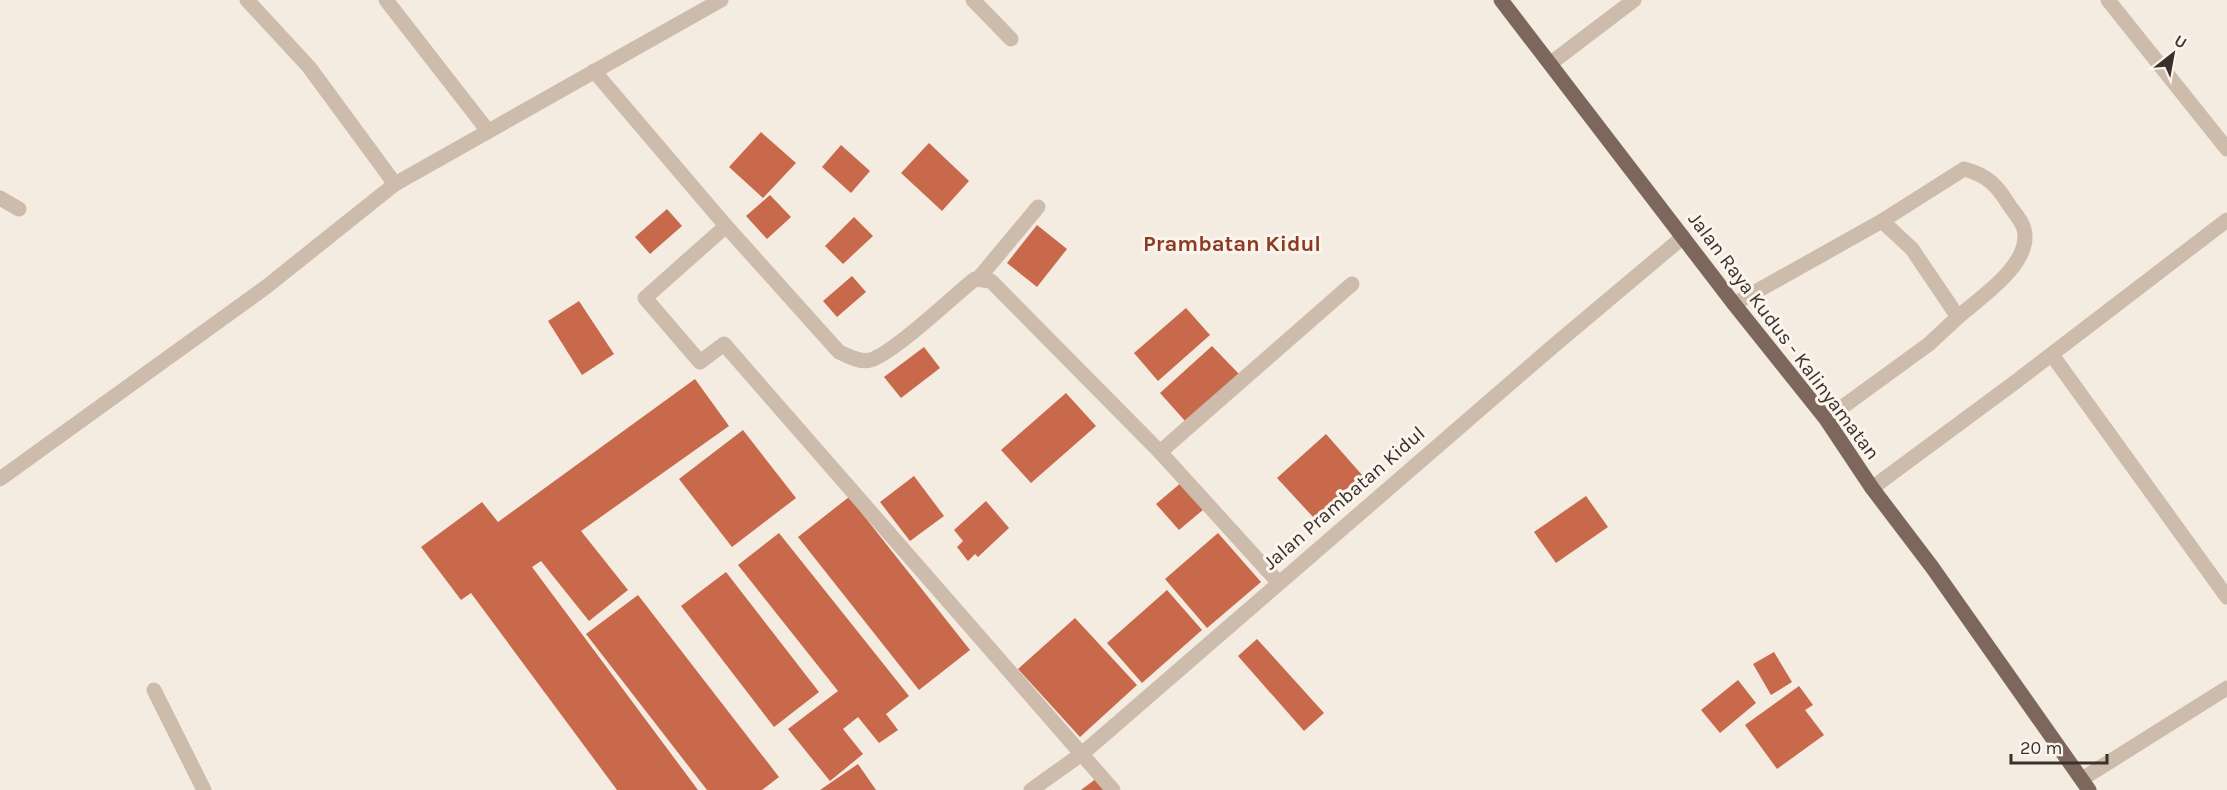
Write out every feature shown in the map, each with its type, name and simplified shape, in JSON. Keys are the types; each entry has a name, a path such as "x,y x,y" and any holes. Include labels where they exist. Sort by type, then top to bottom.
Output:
{"main road":[{"name":"Jalan Raya Kudus - Kalinyamatan","path":"1501,0 1734,304 1826,419 1872,488 2085,785"}],"street":[{"path":"247,0 309,67 395,184"},
{"path":"386,0 488,131"},
{"path":"0,479 266,287 395,184 721,0"},
{"path":"973,0 1011,39"},
{"path":"1551,63 1634,0"},
{"path":"2108,0 2227,149"},
{"path":"594,71 726,226 839,352 858,360 870,360 888,352 978,279 1038,207"},
{"path":"1734,304 1881,221 1964,169 1983,174 1998,186 2024,227 2025,244 2019,261 1929,344 1826,419"},
{"path":"0,198 19,209"},
{"path":"1872,488 2227,220"},
{"path":"1881,221 1912,249 1958,317"},
{"path":"726,226 645,298 700,362 724,344 879,525 1083,753 1113,790"},
{"name":"Jalan Prambatan Kidul","path":"1031,790 1083,753 1278,582 1683,237"},
{"path":"978,279 991,280 998,286 1160,452 1278,582"},
{"path":"1160,452 1352,284"},
{"path":"2052,354 2227,597"},
{"path":"2085,785 2227,688"},
{"path":"154,690 204,790"}],"building":[{"path":"761,132 796,163 763,198 729,167"},
{"path":"929,143 969,181 942,211 901,173"},
{"path":"841,145 870,171 851,193 822,167"},
{"path":"770,195 791,217 767,239 746,216"},
{"path":"667,209 682,226 650,254 635,237"},
{"path":"854,217 873,236 843,264 825,246"},
{"path":"1037,225 1067,249 1037,287 1007,263"},
{"path":"852,276 866,292 837,317 823,301"},
{"path":"579,301 614,354 582,375 548,321"},
{"path":"1186,308 1210,335 1158,381 1134,353"},
{"path":"1212,346 1239,374 1186,422 1160,393"},
{"path":"924,347 940,368 901,398 884,377"},
{"path":"695,379 729,426 581,531 628,590 589,621 541,561 532,567 698,790 617,790 471,593 461,600 421,547 482,502 498,522"},
{"path":"1066,393 1096,426 1031,483 1001,450"},
{"path":"743,430 796,498 732,547 679,479"},
{"path":"1326,434 1362,475 1314,518 1277,478"},
{"path":"914,476 944,516 910,541 880,502"},
{"path":"1182,482 1204,509 1179,530 1156,504"},
{"path":"1586,496 1608,527 1556,563 1534,532"},
{"path":"849,497 970,650 919,690 798,537"},
{"path":"986,501 1009,528 978,557 975,554 968,561 957,547 963,541 954,530"},
{"path":"779,533 909,696 886,714 898,730 879,743 858,717 843,729 863,754 830,781 788,729 838,691 738,565"},
{"path":"1218,533 1261,582 1207,628 1165,579"},
{"path":"726,572 819,692 774,727 681,606"},
{"path":"1167,590 1202,630 1142,683 1107,643"},
{"path":"638,595 779,777 762,790 707,790 586,634"},
{"path":"1075,618 1137,685 1080,737 1018,669"},
{"path":"1257,639 1324,713 1304,731 1238,656"},
{"path":"1774,652 1792,682 1771,695 1753,664"},
{"path":"1738,680 1756,703 1720,733 1701,710"},
{"path":"1799,686 1813,705 1805,710 1824,735 1777,769 1745,725"},
{"path":"858,764 876,790 820,790"},
{"path":"1097,778 1107,790 1081,790"}],"district":[{"name":"Prambatan Kidul","path":"1232,244"}]}
